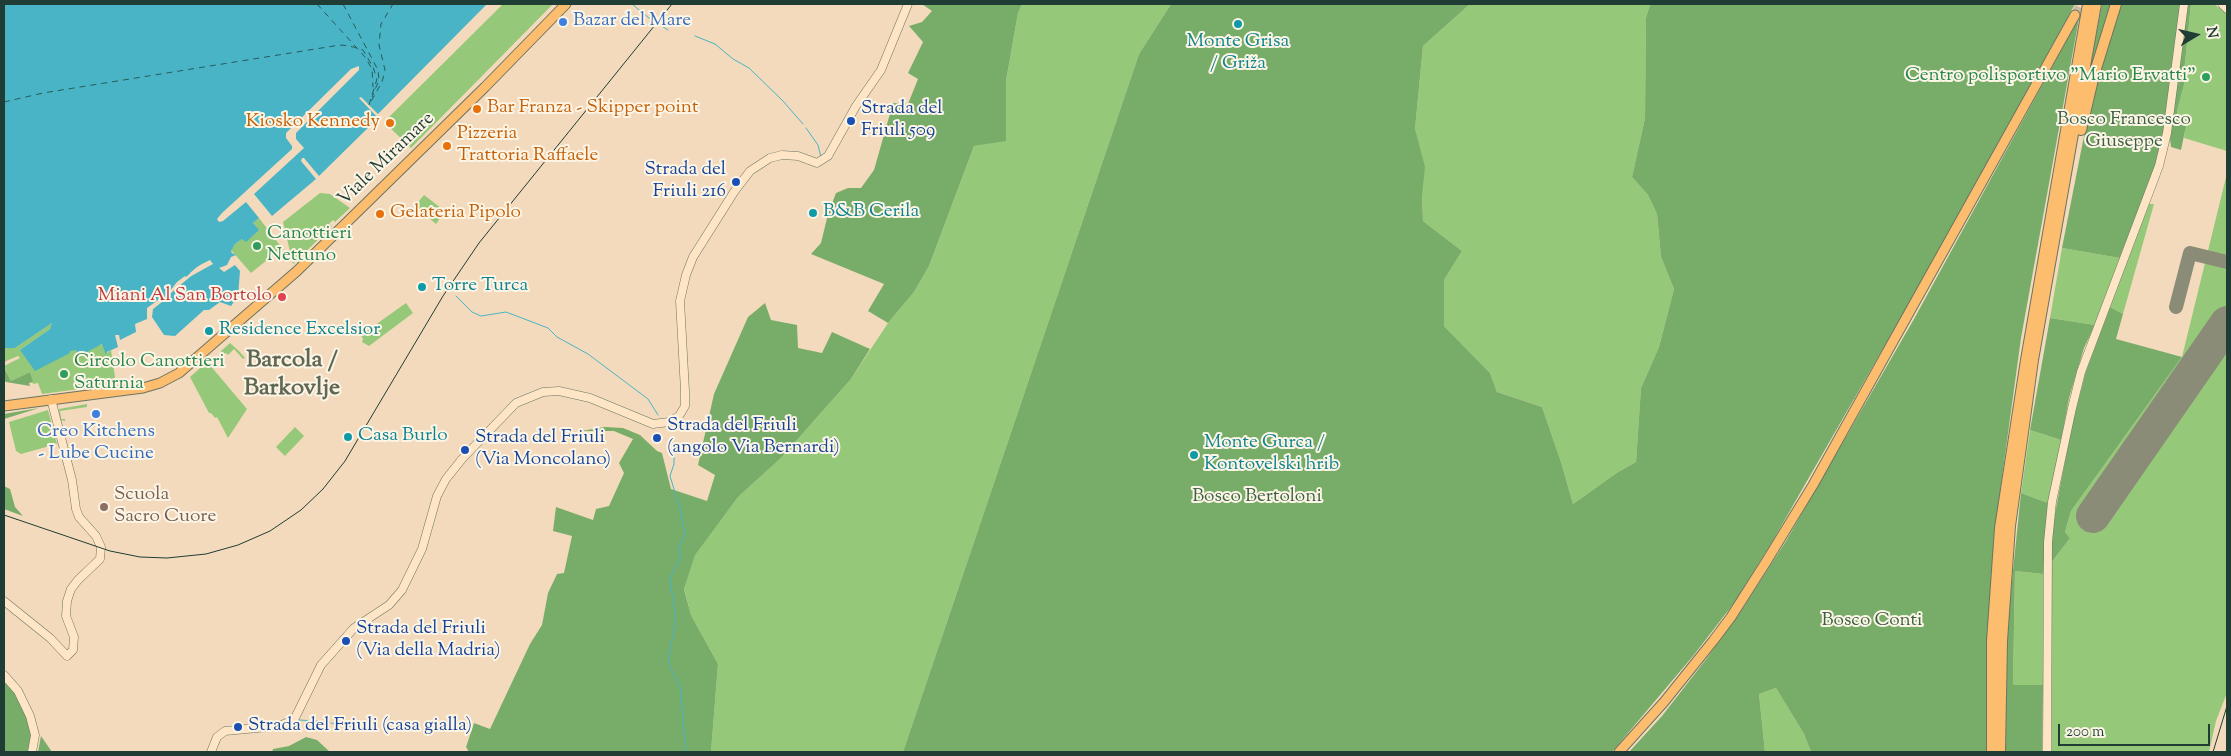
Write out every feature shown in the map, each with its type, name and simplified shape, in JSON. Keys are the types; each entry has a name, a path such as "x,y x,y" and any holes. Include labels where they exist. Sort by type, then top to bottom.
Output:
{"highway":[{"path":"1992,752 1999,600 2000,528 2026,360 2088,4"},
{"path":"1999,600 2033,360 2096,4"},
{"path":"2055,243 2094,76 2116,4"},
{"path":"1997,641 2000,752"}],"main road":[{"name":"Viale Miramare","path":"4,406 152,386 186,368 291,277 335,235 566,4"},
{"path":"211,752 217,737 225,730 279,726 294,720 321,665 354,628 389,605 402,590 424,543 437,496 446,479 462,459 516,403 543,392 559,391 597,401 653,424 669,422 679,416 685,406 680,301 686,275 693,257 734,192 750,171 764,161 782,155 798,156 817,163 828,156 856,106 881,70 908,4"},
{"path":"2047,752 2048,542 2052,502 2072,408 2082,372 2159,166 2167,133 2184,4"},
{"path":"2222,4 2227,9"},
{"path":"1620,752 1664,702 1713,641 1731,617 1766,562 1813,484 2074,15"},
{"path":"4,601 50,638 67,656 73,650 75,642 65,610 72,589 100,559 99,542 76,509 72,480 50,399"},
{"path":"4,675 24,699 35,735 32,752"}],"green space":[{"path":"503,4 553,4 411,148 384,122"},
{"path":"922,4 1022,4 1018,13 1006,81 1006,141 974,146 929,266 914,292 888,323 868,311 884,284 811,254 821,243 828,214 836,193 848,188 861,188 874,170 893,103 908,104 918,79 908,73 923,42 909,26 922,22 932,11"},
{"path":"1022,4 1171,4 1139,54 903,752 711,752 718,664 691,615 684,588 695,554 738,497 781,458 851,379 888,323 914,292 929,266 974,146 1006,140 1006,81 1018,13"},
{"name":"Bosco Bertoloni","path":"1171,4 1470,4 1423,46 1415,129 1425,167 1422,195 1423,221 1462,251 1444,280 1444,326 1490,373 1497,392 1542,407 1573,504 1618,472 1636,462 1641,388 1659,347 1674,289 1661,257 1657,214 1648,195 1632,177 1645,118 1646,18 1650,4 2075,4 1932,263 1772,542 1734,603 1693,656 1612,752 903,752 1139,54"},
{"path":"1470,4 1650,4 1646,18 1645,118 1632,177 1648,195 1657,214 1661,257 1674,289 1659,347 1641,388 1636,462 1618,472 1573,504 1542,407 1497,392 1490,373 1444,326 1444,280 1462,251 1423,221 1415,129 1423,46"},
{"path":"2102,4 2112,4 2088,78"},
{"name":"Bosco Francesco Giuseppe","path":"2121,4 2181,4 2162,141 2157,163 2120,258 2062,248 2097,80"},
{"path":"2188,4 2191,4 2184,72 2185,81 2177,111 2177,119 2186,126 2181,150 2171,147 2170,139"},
{"name":"Centro polisportivo \"Mario Ervatti\"","path":"2191,4 2214,4 2227,14 2227,151 2184,138 2185,128 2177,119 2177,111 2185,81 2184,72"},
{"name":"Bosco Conti","path":"2079,18 2021,338 1994,536 1990,599 2010,600 2021,493 2048,503 2043,574 2015,571 2013,685 2043,685 2042,752 2006,752 2006,699 1988,642 1987,752 1811,752 1804,734 1776,688 1759,694 1765,752 1629,752 1662,716 1707,658 1743,608 1786,541 1914,319"},
{"path":"2227,173 2227,693 2216,721 2209,752 2052,752 2051,563 2070,538 2065,532 2071,511 2182,357"},
{"path":"320,193 330,194 350,208 335,222 333,220 329,224 332,226 293,264 283,222"},
{"path":"424,195 445,211 436,224 415,206"},
{"path":"2149,204 2154,204 2123,314 2110,307"},
{"name":"Canottieri Nettuno","path":"259,218 282,248 251,273 231,250 235,244 242,239 248,239 258,230 253,223"},
{"path":"2062,248 2120,258 2095,325 2050,318"},
{"path":"406,303 413,313 369,346 362,342 361,335"},
{"path":"765,303 771,320 797,325 798,348 822,353 832,332 870,349 851,379 781,458 738,497 695,555 684,589 691,615 718,664 711,752 469,752 466,747 474,723 490,729 530,644 542,625 548,593 557,574 564,573 572,536 553,531 556,507 593,520 596,509 609,506 624,473 619,463 633,439 614,431 581,431 605,427 623,428 640,435 657,451 662,453 671,489 707,501 715,475 698,465 714,394 748,317"},
{"path":"2110,307 2123,314 2116,339 2182,357 2071,511 2065,532 2070,538 2051,563 2053,524 2072,425 2086,371"},
{"path":"2050,318 2095,325 2084,348 2069,398 2061,440 2030,430"},
{"path":"52,323 53,325 50,329 20,350 76,350 77,353 103,344 107,353 111,350 116,384 42,394 38,383 33,384 30,372 11,381 4,366 20,358 18,356 4,362 4,348 15,348"},
{"path":"230,343 245,358 243,359 234,349 228,355 226,353 223,355 221,351"},
{"path":"209,360 209,364 247,409 228,438 217,417 215,418 209,413 190,377"},
{"path":"4,367 11,381 30,372 33,382 29,383 30,386 6,382 4,380"},
{"path":"87,404 87,407 60,411 61,419 65,419 65,421 60,420 59,409"},
{"path":"39,408 4,419 4,414"},
{"path":"48,410 57,444 21,454 16,451 9,422"},
{"path":"295,427 304,436 285,456 276,447"},
{"path":"2030,430 2061,440 2048,503 2021,493"},
{"path":"4,486 10,489 15,507 23,516 4,509"},
{"path":"2015,571 2043,574 2043,685 2013,685"},
{"path":"4,680 21,700 32,737 29,752 4,752"},
{"path":"1776,688 1804,734 1811,752 1765,752 1759,694"},
{"path":"41,736 52,752 38,752"},
{"path":"306,737 317,740 330,752 272,752 273,749 289,746"}],"water":[{"path":"4,4 487,4 378,114 361,97 359,98 378,118 319,176 302,158 301,161 316,179 272,216 254,194 304,148 296,139 296,133 359,70 359,66 351,69 286,133 286,138 292,149 217,219 219,222 223,221 246,202 259,218 253,223 259,230 246,242 242,239 235,244 231,251 236,255 231,257 227,265 219,268 224,272 235,265 240,271 238,296 231,306 220,302 209,310 204,310 175,336 164,335 152,317 153,309 162,302 162,300 158,300 147,308 147,319 135,324 136,332 120,340 119,335 115,335 118,347 107,352 106,355 102,344 87,352 77,354 76,350 70,351 70,353 35,371 20,350 50,329 52,323 15,348 4,348","holes":["213,263 171,291 197,267"]}],"pier":[{"path":"210,260 213,264 191,276 171,293 169,292 177,282 185,276 187,278 200,265"}],"waterway":[{"path":"632,4 668,30"},
{"path":"695,36 715,44 733,59 749,68 783,101 803,124"},
{"path":"806,128 818,145 821,157"},
{"path":"456,296 472,312 481,316 506,312 548,328 557,337 588,354 648,399 658,415"},
{"path":"674,447 674,464 670,476 685,534 679,547 681,557 670,581 676,617 668,663 680,686 686,752"},
{"path":"299,720 329,722"},
{"path":"331,723 355,727"}],"ferry route":[{"path":"317,4 365,57 372,69 373,87"},
{"path":"343,4 378,70 379,80 372,97"},
{"path":"4,102 43,93 340,45 363,50 373,67 377,79 369,105 382,82 385,70 379,45 381,24 393,4"}],"taxiway":[{"path":"2176,307 2190,253 2227,262"}],"runway":[{"path":"2093,516 2227,323"}],"tunnel":[{"path":"2075,15 2081,4"}],"railway":[{"path":"4,515 110,551 140,557 167,558 206,554 238,545 270,531 301,510 323,489 345,461 443,296 479,243 672,4"},
{"path":"2213,752 2227,706"}],"place":[{"name":"Bazar del Mare","path":"563,22"},
{"name":"Monte Grisa / Griža","path":"1238,24"},
{"name":"Centro polisportivo \"Mario Ervatti\"","path":"2206,77"},
{"name":"Bar Franza - Skipper point","path":"477,109"},
{"name":"Strada del Friuli 509","path":"851,121"},
{"name":"Kiosko Kennedy","path":"390,123"},
{"name":"Pizzeria Trattoria Raffaele","path":"447,146"},
{"name":"Strada del Friuli 216","path":"736,182"},
{"name":"B&B Cerila","path":"813,213"},
{"name":"Gelateria Pipolo","path":"380,214"},
{"name":"Canottieri Nettuno","path":"257,246"},
{"name":"Torre Turca","path":"422,287"},
{"name":"Miani Al San Bortolo","path":"282,297"},
{"name":"Residence Excelsior","path":"209,331"},
{"name":"Circolo Canottieri Saturnia","path":"64,374"},
{"name":"Creo Kitchens - Lube Cucine","path":"96,414"},
{"name":"Casa Burlo","path":"348,437"},
{"name":"Strada del Friuli (angolo Via Bernardi)","path":"657,438"},
{"name":"Strada del Friuli (Via Moncolano)","path":"465,450"},
{"name":"Monte Gurca / Kontovelski hrib","path":"1194,455"},
{"name":"Scuola Sacro Cuore","path":"104,507"},
{"name":"Strada del Friuli (Via della Madria)","path":"346,641"},
{"name":"Strada del Friuli (casa gialla)","path":"238,727"}],"district":[{"name":"Barcola / Barkovlje","path":"292,376"}]}
